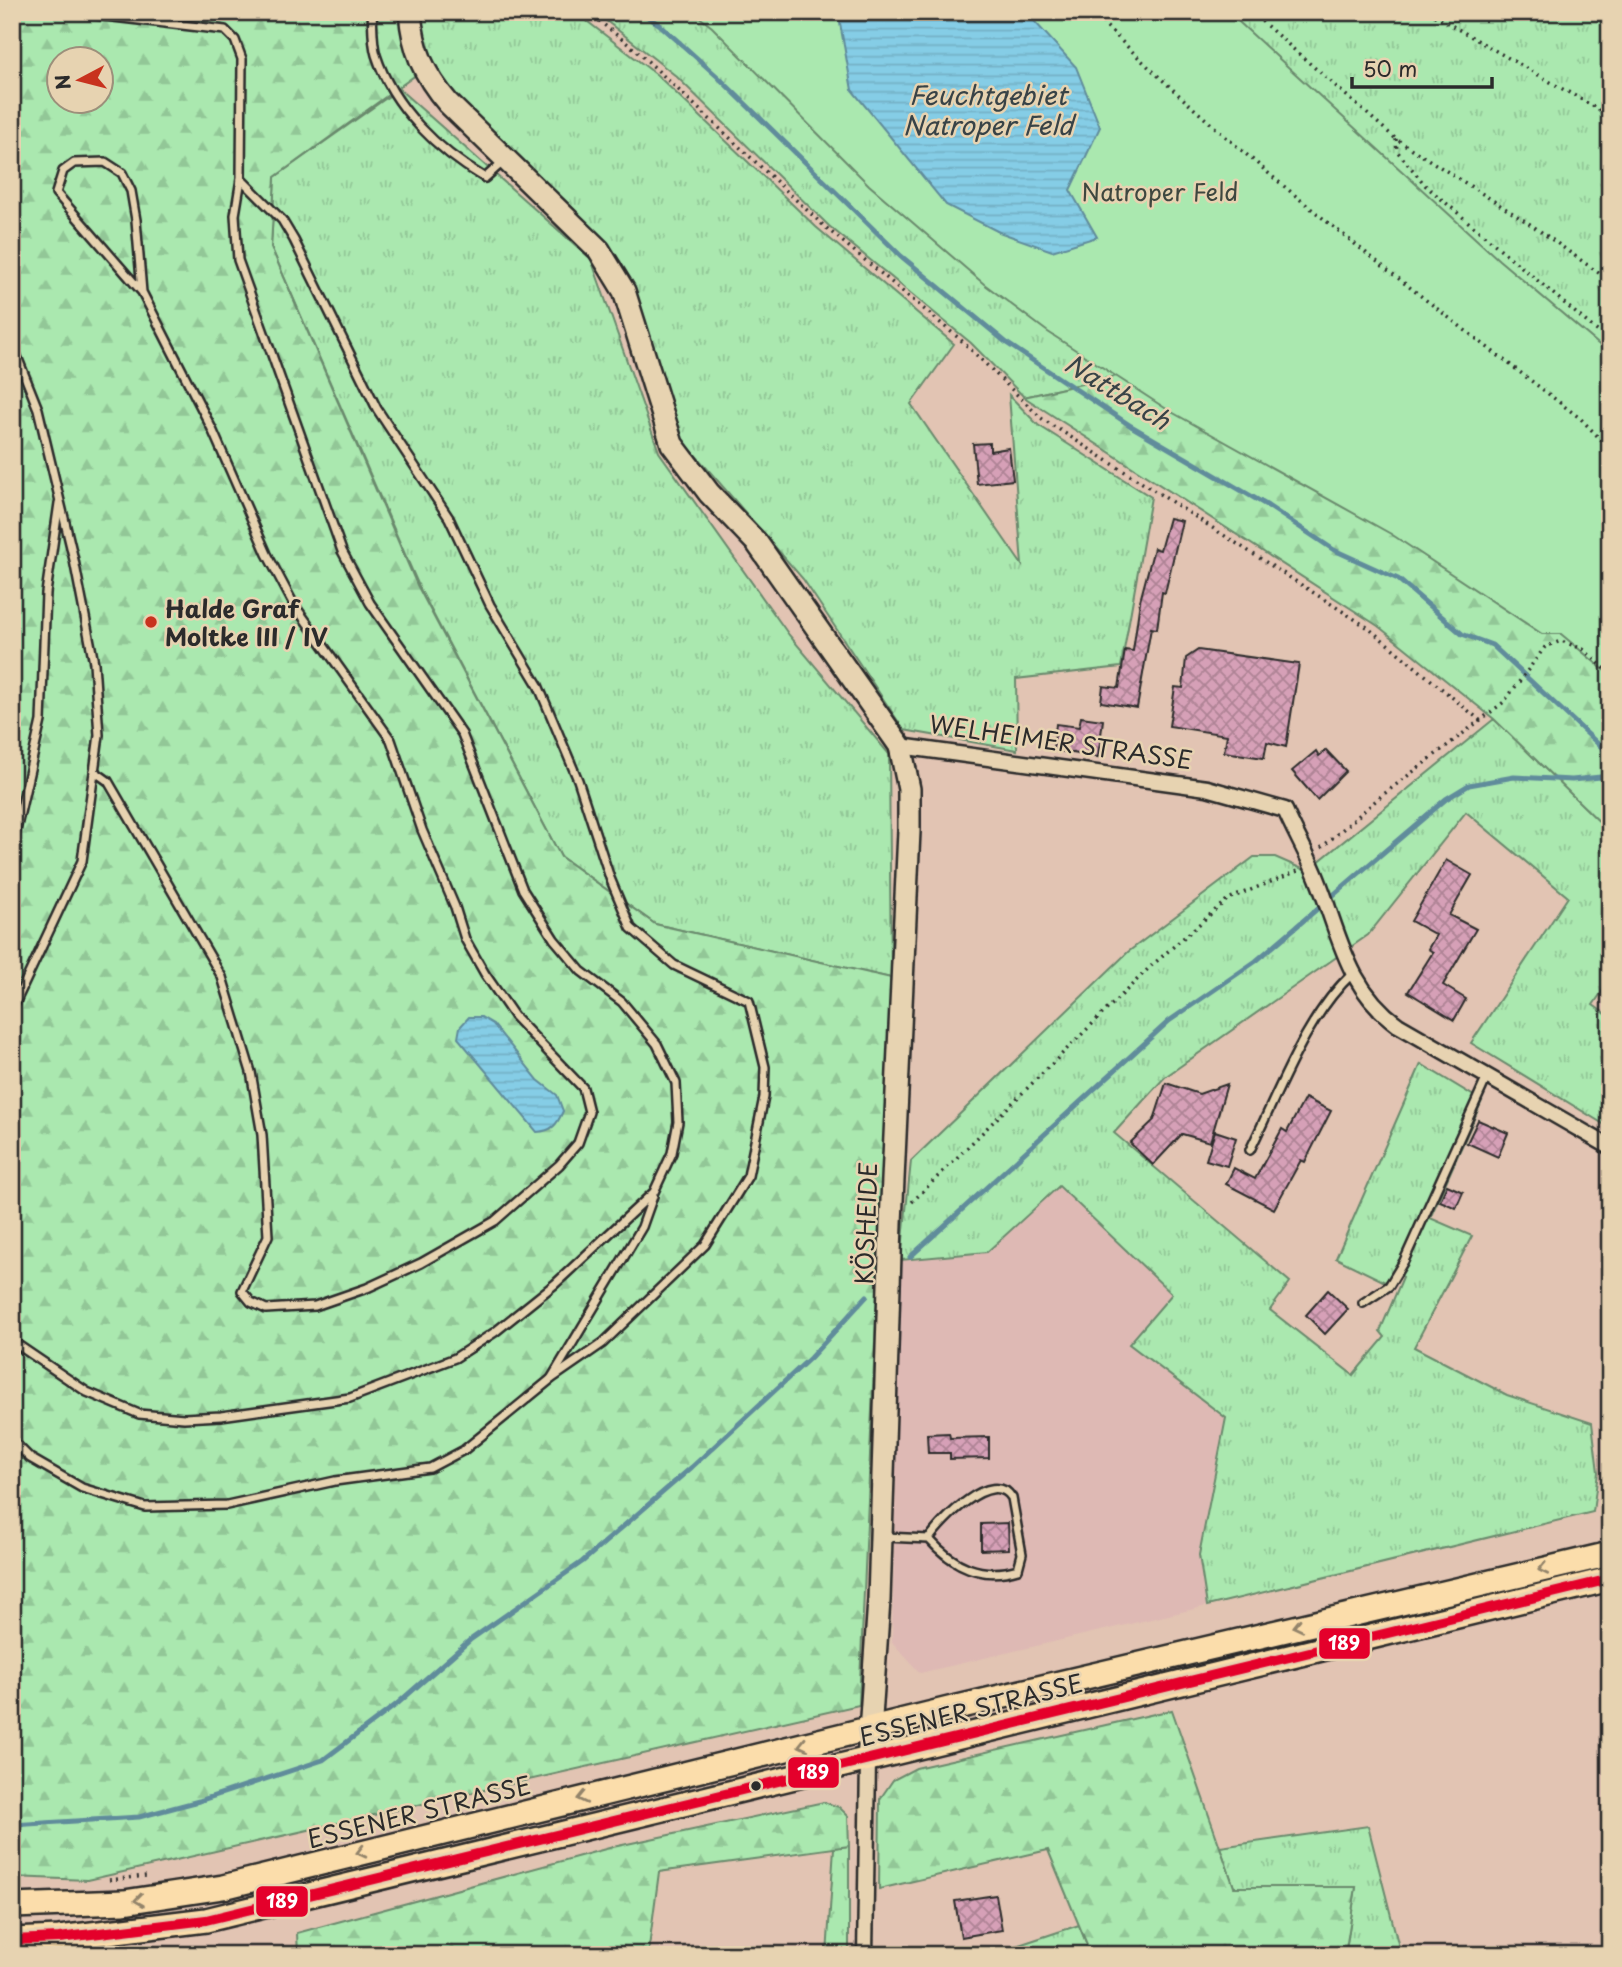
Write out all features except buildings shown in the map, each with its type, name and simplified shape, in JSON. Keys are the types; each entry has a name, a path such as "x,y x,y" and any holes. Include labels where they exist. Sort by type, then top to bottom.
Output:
{"main road":[{"name":"ESSENER STRASSE","path":"12,1906 124,1902 223,1887 869,1729 1610,1554"},
{"name":"ESSENER STRASSE","path":"12,1940 59,1938 206,1920 1610,1579"}],"street":[{"name":"WELHEIMER STRASSE","path":"410,12 415,50 427,79 448,103 599,250 613,269 624,290 672,444 709,493 757,543 900,746 1208,788 1285,810 1317,876 1352,974 1374,1007 1398,1025 1610,1147"},
{"name":"KÖSHEIDE","path":"865,1955 869,1729 875,1684 891,1223 909,831 909,789 900,746"}],"lane":[{"path":"70,12 144,22 205,26 225,30 235,40 242,59 241,179 235,215 238,260 342,551 370,603 463,734 523,890 554,939 581,971 622,1002 657,1044 676,1083 678,1122 672,1153 642,1227 551,1379"},
{"path":"372,12 376,54 403,108 458,162 485,178 506,159"},
{"path":"94,771 108,781 222,977 238,1025 262,1135 268,1208 268,1236 242,1291 251,1301 266,1309 315,1306 368,1289 495,1221 559,1165 578,1143 589,1112 583,1088 514,1016 471,950 422,830 391,740 293,603 267,554 182,367 142,292 56,193 63,171 74,163 105,162 122,173 131,191 136,220 142,292"},
{"path":"12,1440 30,1458 82,1488 145,1507 227,1505 335,1481 430,1468 464,1450 551,1379 603,1343 705,1245 748,1176 764,1097 765,1067 749,1001 674,965 631,928 610,878 578,780 538,684 490,605 449,518 377,409 295,240 282,220 241,179"},
{"path":"12,344 38,409 60,498 94,663 99,735 82,861 66,900 37,950 12,1010"},
{"path":"12,848 41,721 46,593 60,498"},
{"path":"1250,1150 1305,1036 1341,984 1352,974"},
{"path":"1363,1303 1390,1286 1404,1261 1488,1076"},
{"path":"12,1340 87,1392 139,1414 184,1418 221,1416 350,1398 455,1358 495,1332 564,1276 654,1192"},
{"path":"881,1537 929,1539 946,1559 966,1569 1008,1572 1018,1569 1023,1554 1012,1499 1008,1491 1000,1489 987,1490 943,1519 929,1539"}],"path":[{"path":"588,12 638,52 824,226 961,340 1041,418 1367,627 1482,722"},
{"path":"1092,12 1146,66 1322,216 1581,419 1610,449"},
{"path":"1251,12 1396,139 1523,219 1610,281"},
{"path":"1427,12 1610,116"},
{"path":"1396,139 1397,151 1426,186 1610,342"},
{"path":"891,1223 1150,967 1228,899 1293,875 1338,831 1380,797 1482,722 1504,702 1536,663 1545,647 1561,641 1583,649 1610,673"}],"shaded area":[{"path":"1059,1186 1172,1295 1129,1344 1226,1418 1199,1555 1207,1606 920,1673 892,1642 901,1260 987,1252"}],"green space":[{"path":"12,12 401,12 417,74 275,177 271,247 417,585 561,857 655,924 891,978 859,1705 88,1880 12,1877"},
{"path":"419,12 575,12 657,75 816,227 954,344 911,404 1022,565 1009,395 1038,425 1151,497 1121,667 1016,679 1017,750 904,730 803,579 678,435 643,315 620,261 574,209 459,104 427,56"},
{"path":"595,12 800,12 1210,355 1024,397 971,343 829,226 676,76"},
{"name":"Natroper Feld","path":"693,12 1228,12 1499,260 1610,354 1610,675 1561,634 1542,634 1391,534 1168,410 1048,332 984,284 869,185 712,27"},
{"path":"1216,12 1610,12 1610,366"},
{"path":"399,89 591,259 659,452 789,635 889,754 891,978 655,924 561,857 421,591 271,247 275,177"},
{"path":"1210,355 1610,488 1610,832 1494,719 1378,626 1024,397"},
{"path":"1494,719 1610,832 1610,980 1593,1005 1610,1017 1610,1128 1471,1043 1568,897 1466,812 1368,935 1165,1077 1114,1133 1290,1282 1270,1310 1353,1375 1385,1337 1380,1331 1403,1277 1395,1272 1385,1282 1336,1258 1421,1064 1482,1101 1430,1218 1472,1236 1414,1347 1507,1395 1592,1423 1598,1472 1593,1512 1207,1606 1199,1555 1226,1418 1129,1344 1172,1294 1059,1186 987,1252 901,1260 911,1161 1128,952 1254,857 1275,857 1307,871"},
{"path":"1172,1710 1234,1887 1356,1887 1345,1955 1102,1955 1088,1947 1048,1850 879,1889 880,1799 893,1780 916,1768"},
{"path":"824,1802 839,1807 848,1816 849,1846 659,1872 648,1955 298,1955 297,1933 613,1847"},
{"path":"1368,1826 1401,1955 1345,1955 1356,1887 1234,1887 1220,1847"},
{"path":"849,1846 849,1955 827,1955 834,1848"},
{"path":"1079,1925 1088,1947 1102,1955 1001,1955 1001,1951"}],"water":[{"name":"Feuchtgebiet Natroper Feld","path":"838,12 1026,12 1076,67 1100,127 1070,190 1097,237 1052,251 999,232 946,205 852,90"},
{"path":"469,1017 481,1017 493,1024 538,1080 557,1095 563,1111 553,1126 537,1132 458,1038 460,1027"}],"waterway":[{"name":"Nattbach","path":"640,12 660,25 718,77 901,256 1008,344 1131,426 1268,506 1334,550 1398,579 1462,634 1492,645 1610,755"},
{"path":"910,1257 1169,1021 1256,961 1446,799 1469,785 1514,777 1572,780 1610,776"},
{"path":"12,1825 139,1817 199,1801 323,1760 397,1704 470,1640 582,1562 692,1467 810,1358 867,1296"}],"transit line":[{"name":"189","path":"12,1940 59,1938 206,1920 1610,1579"}],"place":[{"name":"Halde Graf Moltke III / IV","path":"151,622"}]}
